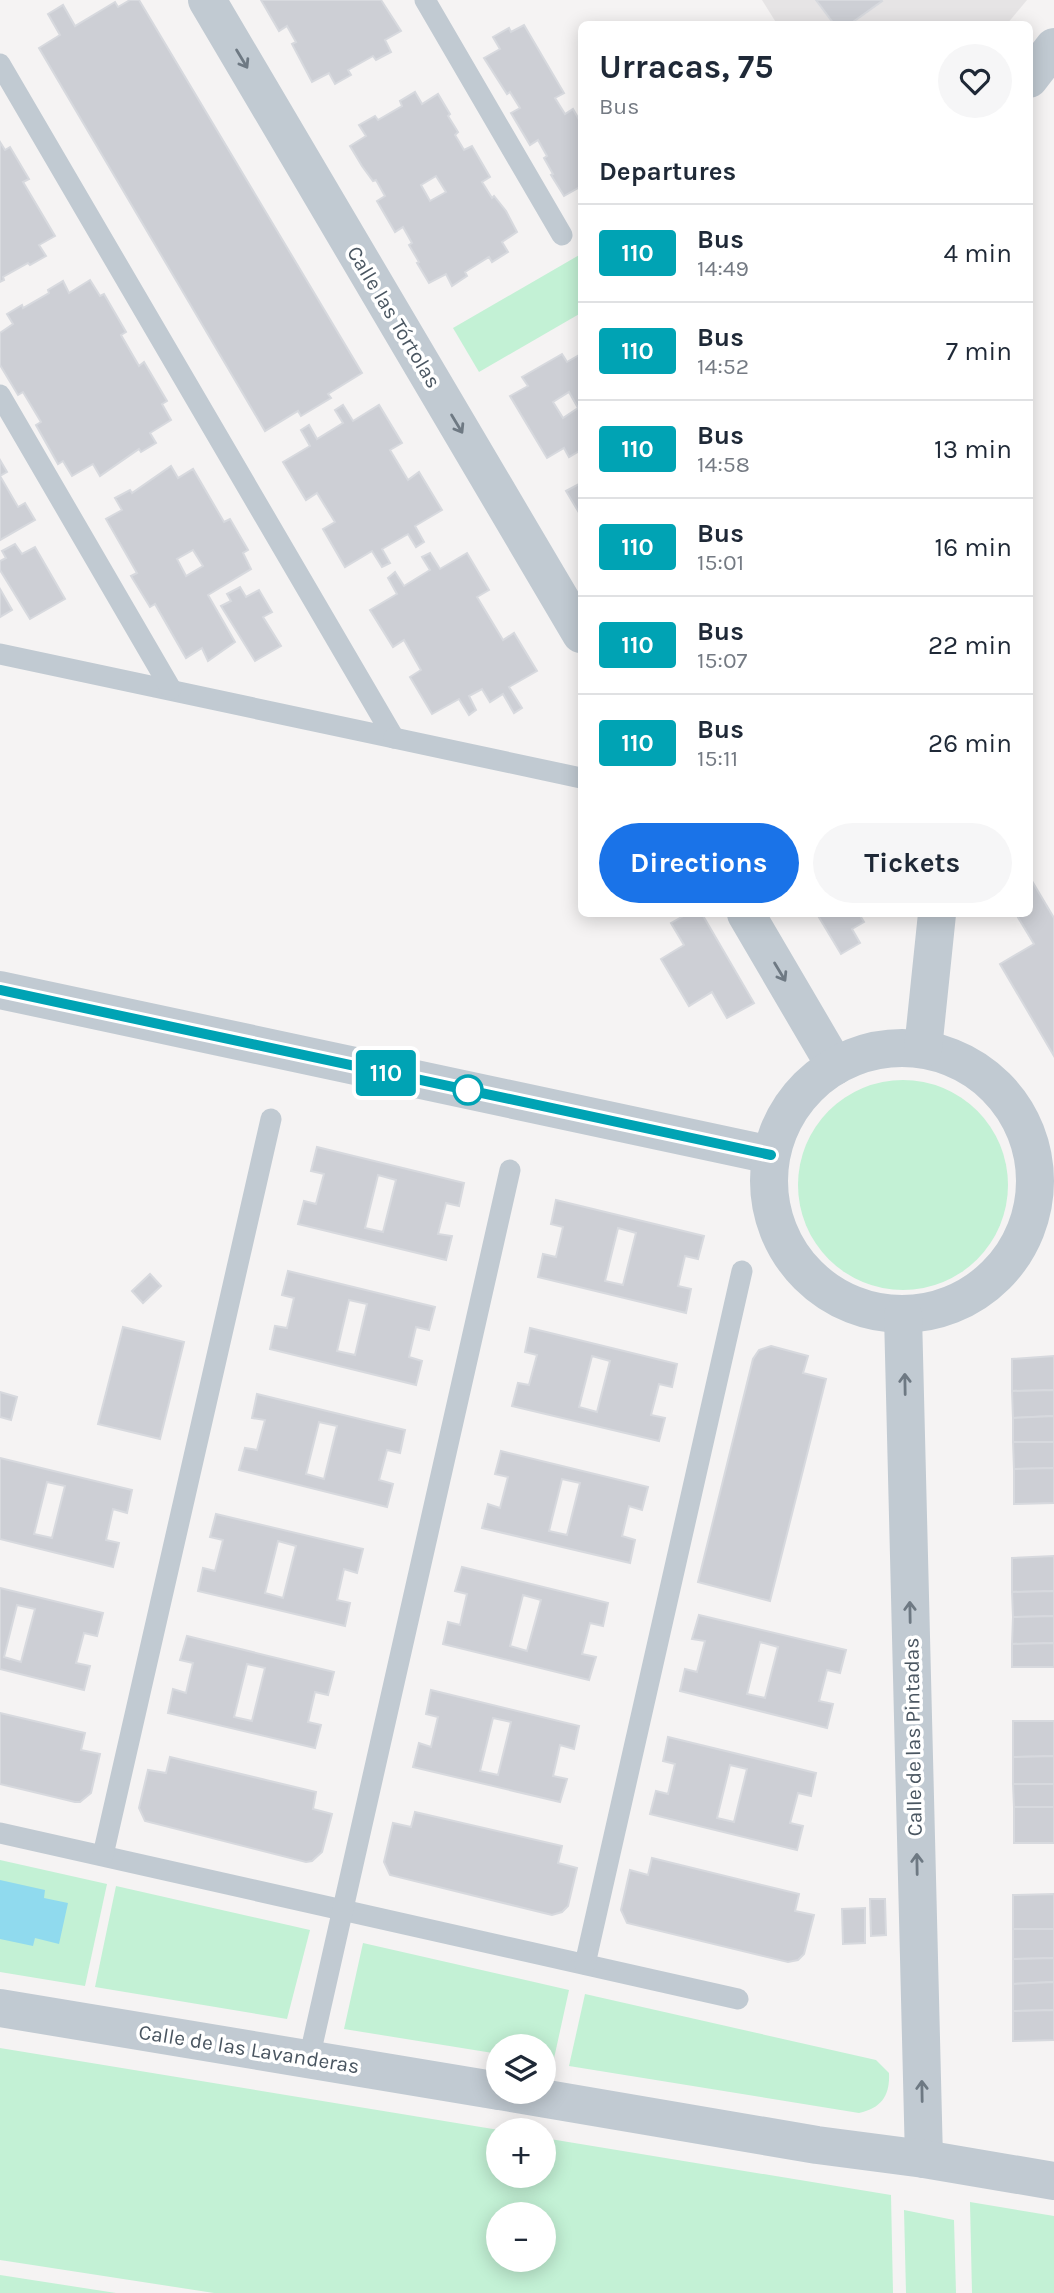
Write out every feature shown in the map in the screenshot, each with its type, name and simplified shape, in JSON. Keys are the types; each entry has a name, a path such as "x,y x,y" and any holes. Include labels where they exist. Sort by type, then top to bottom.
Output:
{"street":[{"name":"Calle las Tórtolas","path":"207,0 578,629"},
{"path":"1033,74 1054,47"},
{"path":"748,917 835,1066"},
{"path":"923,1049 937,917"},
{"path":"0,990 771,1155"},
{"path":"923,1049 968,1064 1005,1095 1029,1136 1045,1191 1033,1211 1039,1240 994,1279 952,1305 903,1315 856,1307 816,1283 786,1247 770,1202 771,1155 780,1128 794,1104 813,1082 835,1066 878,1050 923,1049"},
{"name":"Calle de las Pintadas","path":"903,1315 924,2160"},
{"name":"Calle de las Lavanderas","path":"0,2008 486,2089"},
{"name":"Calle de las Lavanderas","path":"556,2101 817,2146 1054,2181"}],"lane":[{"path":"425,0 562,235"},
{"path":"0,64 394,738"},
{"path":"0,395 171,689"},
{"path":"0,654 578,777"},
{"path":"103,1855 271,1119"},
{"path":"309,2059 510,1170"},
{"path":"585,1964 742,1271"},
{"path":"0,1833 738,1999"}],"shaded area":[{"path":"762,0 1027,0 1010,21 775,21"}],"green space":[{"path":"578,256 578,315 479,372 453,328"},
{"path":"903,1080 924,1082 943,1088 977,1111 1000,1145 1006,1164 1006,1206 1000,1225 977,1259 943,1282 924,1288 903,1290 882,1288 863,1282 829,1259 806,1225 800,1206 798,1185 800,1164 806,1145 829,1111 863,1088 882,1082"},
{"path":"0,1860 107,1884 85,1986 0,1972"},
{"path":"116,1886 310,1930 287,2019 95,1987"},
{"path":"363,1943 569,1990 556,2049 556,2034 486,2034 486,2052 344,2029"},
{"path":"585,1994 876,2060 889,2073 888,2088 879,2104 859,2113 569,2066"},
{"path":"0,2048 486,2128 486,2188 556,2188 556,2140 891,2195 893,2293 214,2293 0,2260"},
{"path":"970,2202 1054,2216 1054,2293 972,2293"},
{"path":"904,2210 954,2220 956,2293 906,2293"},
{"path":"0,2275 116,2293 0,2293"}],"water":[{"path":"0,1880 45,1890 44,1898 68,1903 59,1944 35,1938 33,1946 0,1939"}],"building":[{"path":"130,0 139,0 362,373 328,394 331,398 301,416 298,411 265,431 39,48 60,35 48,14 63,5 75,26 115,2 118,7"},
{"path":"261,0 381,0 401,31 385,40 391,52 376,60 373,56 348,70 351,75 335,84 329,73 312,82 292,44 296,42 287,26 279,31"},
{"path":"816,0 882,1 854,21 832,21"},
{"path":"524,25 564,93 555,98 565,114 573,109 578,118 578,188 564,196 551,175 553,174 544,158 547,156 538,140 530,145 511,113 520,108 510,92 507,94 484,58 500,49 493,37 509,28 511,32"},
{"path":"415,92 422,104 438,94 458,132 455,135 464,150 472,146 490,177 482,182 492,198 494,196 506,211 517,232 502,242 508,252 492,262 489,257 465,272 467,276 452,286 446,274 429,283 417,263 419,262 409,245 412,243 403,227 395,232 377,201 385,196 376,180 373,181 350,146 366,136 359,125 375,116 378,120 402,106 400,101","holes":["436,176 446,192 430,201 421,185"]},
{"path":"0,142 5,150 10,147 29,179 23,182 55,236 39,245 46,256 3,277 4,280 0,282"},
{"path":"90,280 100,296 104,294 126,332 121,335 139,366 144,362 167,401 162,404 171,420 150,433 156,443 141,452 139,449 100,476 93,464 72,476 63,461 58,464 36,425 41,422 23,392 18,395 0,365 0,333 13,324 7,314 22,305 23,308 49,293 48,290 63,281 69,293"},
{"path":"562,354 567,362 578,356 578,408 578,452 569,457 564,448 547,458 510,396 528,386 522,377","holes":["569,392 578,408 563,418 553,402"]},
{"path":"343,405 353,421 379,405 402,443 390,450 408,480 419,472 442,510 415,526 424,542 416,547 408,534 382,549 390,563 382,567 372,551 345,567 323,529 335,522 317,493 306,500 283,462 310,446 301,430 309,425 317,439 343,423 335,410"},
{"path":"0,460 7,472 0,476"},
{"path":"171,466 178,478 193,469 224,522 230,519 248,550 243,553 251,569 208,595 235,642 208,661 202,648 186,658 155,604 150,607 131,576 137,573 106,519 122,510 115,498 130,490 132,493","holes":["193,550 203,566 186,576 177,559"]},
{"path":"0,476 18,507 25,503 35,520 0,540"},
{"path":"578,485 578,511 566,491"},
{"path":"15,544 22,554 35,547 65,599 30,619 0,570 0,561 6,558 2,551"},
{"path":"430,553 440,569 467,553 489,590 477,597 503,640 514,633 537,671 509,687 522,708 514,713 503,694 490,702 482,689 469,696 476,710 469,715 459,699 432,714 410,677 421,670 404,640 393,647 370,610 397,594 388,578 395,572 404,586 430,570 422,557"},
{"path":"240,587 246,597 259,590 272,612 263,617 281,646 255,661 221,606 231,601 227,594"},
{"path":"0,589 12,610 0,617"},
{"path":"1033,883 1054,918 1054,1056 1000,964 1034,944 1018,917 1033,917"},
{"path":"682,917 704,917 754,1003 727,1018 712,992 689,1006 661,959 684,945 671,923"},
{"path":"819,917 861,917 864,922 852,929 860,943 841,954"},
{"path":"317,1147 464,1183 459,1206 446,1203 438,1234 452,1236 446,1260 298,1224 304,1201 316,1204 324,1174 311,1171","holes":["378,1175 396,1180 383,1232 365,1228"]},
{"path":"556,1200 704,1236 698,1259 685,1256 678,1286 691,1289 686,1313 538,1277 543,1254 556,1257 563,1227 551,1224","holes":["618,1228 636,1233 623,1285 605,1281"]},
{"path":"288,1271 435,1307 429,1330 416,1327 409,1357 422,1361 416,1385 270,1349 275,1326 287,1328 294,1298 282,1295","holes":["349,1300 367,1304 355,1355 337,1351"]},
{"path":"150,1274 161,1286 143,1303 132,1291"},
{"path":"123,1327 184,1342 160,1439 98,1424"},
{"path":"530,1328 677,1364 672,1387 659,1384 651,1415 665,1418 659,1441 512,1406 518,1383 529,1385 537,1355 525,1352","holes":["592,1356 610,1361 597,1412 579,1407"]},
{"path":"771,1346 808,1356 803,1373 826,1379 770,1601 698,1582 753,1359 759,1350"},
{"path":"1054,1356 1054,1390 1012,1391 1012,1359"},
{"path":"1054,1390 1054,1416 1013,1418 1012,1391"},
{"path":"0,1392 17,1397 11,1420 0,1417"},
{"path":"257,1394 405,1430 400,1453 387,1450 379,1480 393,1484 387,1507 239,1470 245,1448 257,1450 265,1420 252,1418","holes":["319,1422 337,1426 324,1479 306,1474"]},
{"path":"1054,1416 1054,1442 1013,1442 1013,1418"},
{"path":"1013,1442 1054,1442 1054,1468 1014,1469"},
{"path":"501,1451 648,1487 642,1510 629,1506 622,1536 635,1540 630,1563 482,1528 488,1504 500,1508 508,1477 495,1474","holes":["562,1479 580,1483 567,1535 549,1531"]},
{"path":"0,1458 132,1490 127,1513 113,1509 106,1540 119,1543 113,1567 0,1539","holes":["47,1482 65,1486 52,1538 34,1534"]},
{"path":"1054,1468 1054,1503 1014,1504 1014,1469"},
{"path":"216,1514 363,1549 357,1573 344,1569 337,1600 350,1603 345,1626 198,1591 203,1568 215,1571 223,1540 210,1537","holes":["278,1541 296,1546 283,1598 265,1593"]},
{"path":"1054,1556 1054,1591 1012,1592 1012,1558"},
{"path":"462,1567 608,1603 603,1626 590,1623 582,1654 596,1657 589,1680 443,1644 448,1622 460,1625 467,1594 455,1591","holes":["523,1595 541,1600 527,1651 510,1646"]},
{"path":"0,1588 103,1613 97,1636 84,1633 76,1663 90,1666 84,1690 0,1669","holes":["17,1605 35,1609 21,1662 4,1657"]},
{"path":"1054,1591 1054,1616 1013,1617 1012,1592"},
{"path":"699,1615 846,1650 840,1673 827,1670 819,1701 833,1704 827,1728 680,1691 685,1669 697,1672 705,1641 692,1639","holes":["760,1642 778,1647 765,1698 747,1694"]},
{"path":"1054,1616 1054,1643 1012,1644 1013,1617"},
{"path":"187,1636 334,1672 328,1695 315,1692 308,1722 321,1725 315,1748 168,1713 173,1689 186,1693 193,1663 180,1660","holes":["247,1664 265,1668 252,1721 234,1717"]},
{"path":"1054,1643 1054,1667 1012,1667 1012,1644"},
{"path":"431,1690 579,1726 574,1749 560,1745 553,1776 567,1779 560,1802 413,1767 419,1743 431,1747 438,1717 426,1714","holes":["493,1718 511,1722 498,1775 480,1771"]},
{"path":"0,1713 85,1733 81,1750 100,1754 91,1793 80,1802 75,1802 0,1784"},
{"path":"1013,1721 1054,1721 1054,1756 1013,1757"},
{"path":"668,1737 816,1773 811,1796 798,1793 790,1823 803,1826 797,1850 650,1814 656,1791 668,1794 675,1764 663,1761","holes":["730,1765 747,1769 734,1822 717,1818"]},
{"path":"1054,1756 1054,1784 1013,1784 1013,1757"},
{"path":"170,1757 316,1792 313,1809 332,1814 322,1852 312,1861 306,1862 145,1821 139,1808 148,1770 166,1773"},
{"path":"1013,1784 1054,1784 1054,1807 1014,1807"},
{"path":"1014,1807 1054,1807 1054,1843 1014,1843"},
{"path":"415,1812 562,1846 558,1863 577,1868 568,1906 562,1912 552,1915 390,1875 384,1862 393,1823 411,1827"},
{"path":"652,1858 799,1894 795,1911 814,1915 804,1954 798,1960 788,1962 627,1923 621,1910 630,1870 648,1875"},
{"path":"1054,1894 1054,1929 1013,1929 1013,1895"},
{"path":"870,1899 885,1899 886,1935 871,1936"},
{"path":"865,1908 865,1943 843,1944 842,1909"},
{"path":"1013,1929 1054,1929 1054,1958 1013,1959"},
{"path":"1054,1958 1054,1982 1013,1984 1013,1959"},
{"path":"1054,1982 1054,2010 1013,2011 1013,1984"},
{"path":"1054,2010 1054,2040 1013,2041 1013,2011"}],"bus line":[{"name":"110","path":"0,990 771,1155"}]}
